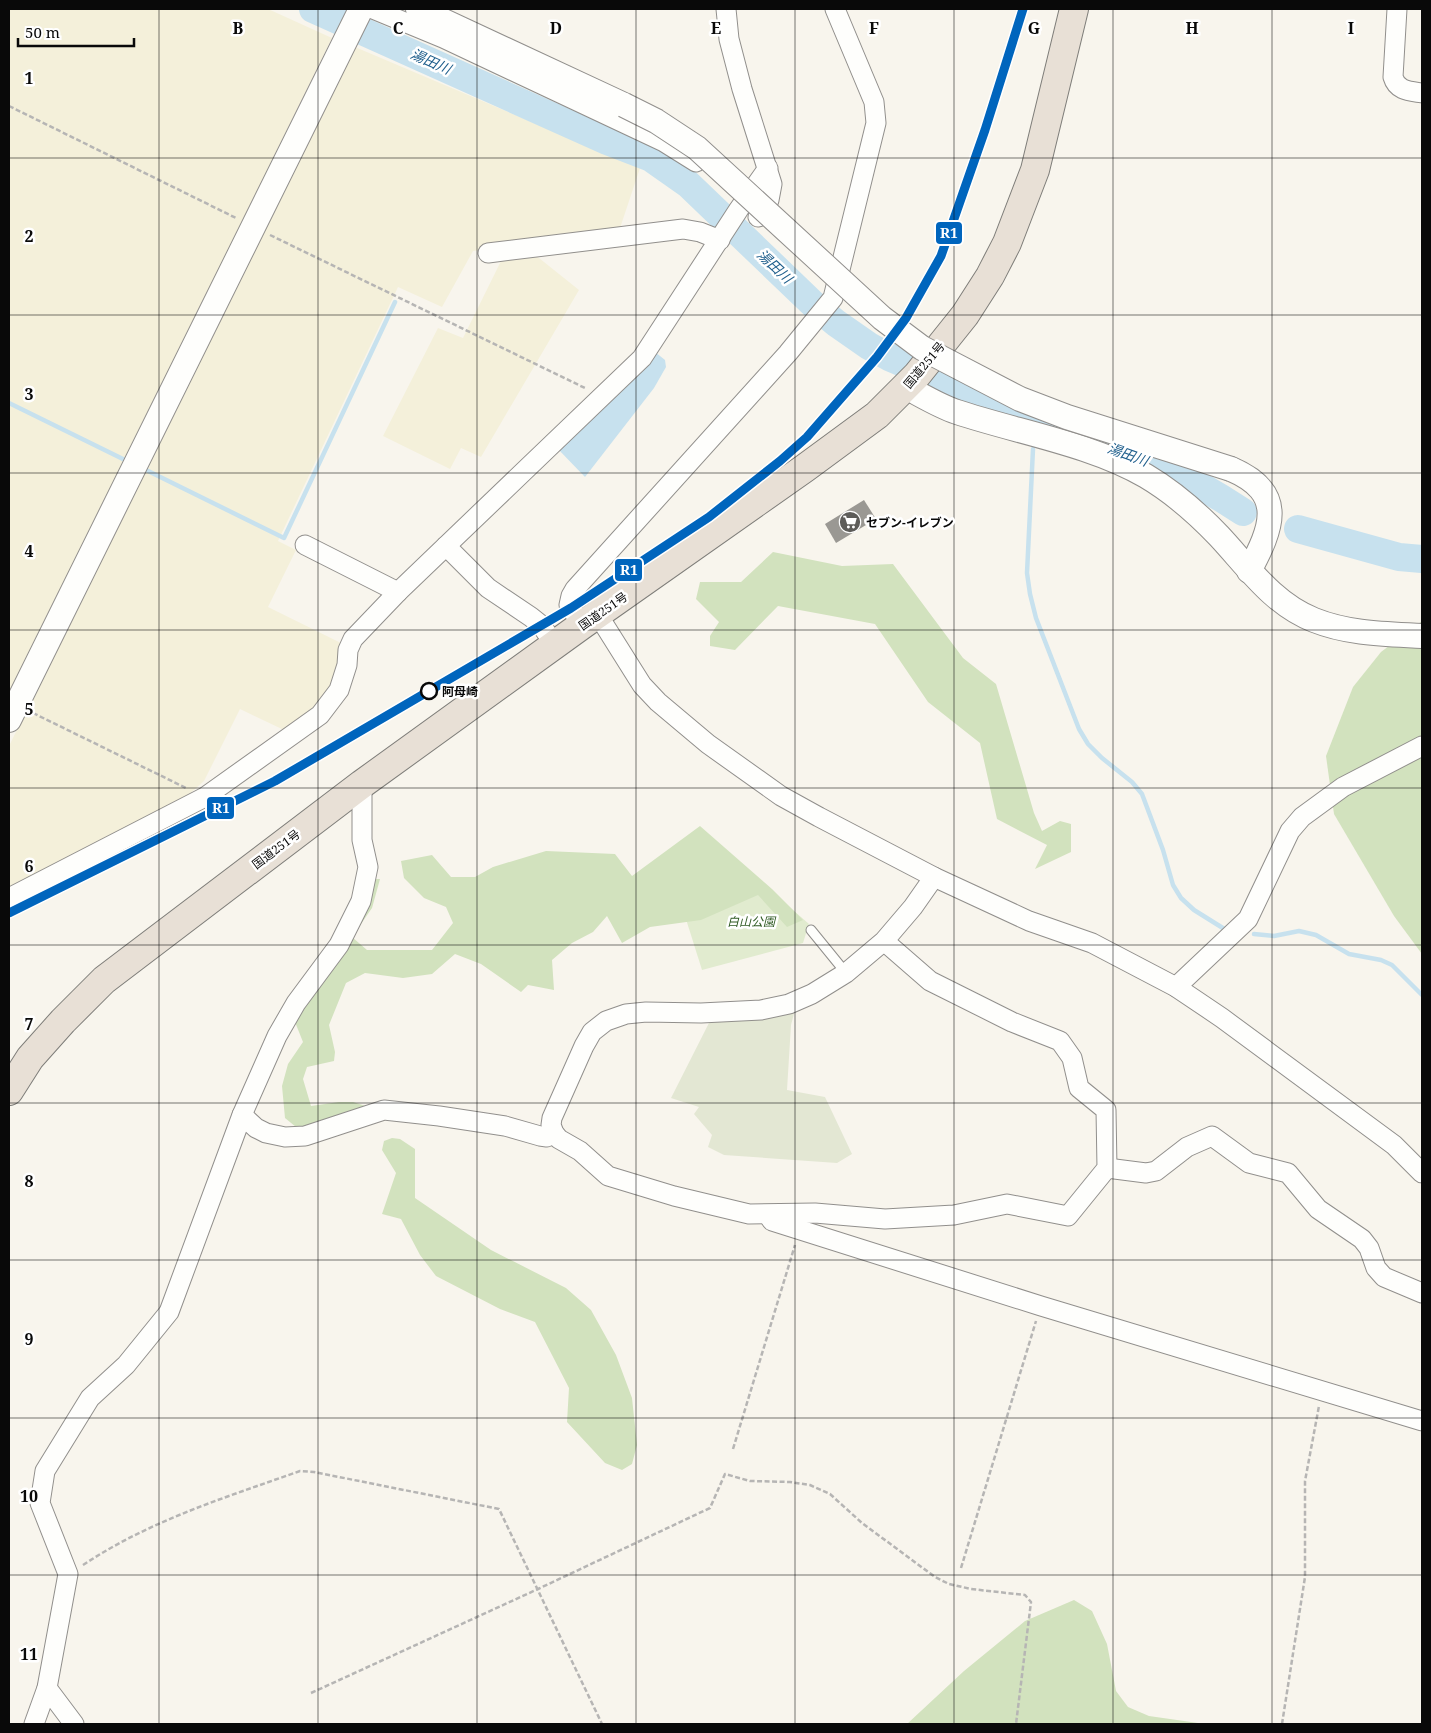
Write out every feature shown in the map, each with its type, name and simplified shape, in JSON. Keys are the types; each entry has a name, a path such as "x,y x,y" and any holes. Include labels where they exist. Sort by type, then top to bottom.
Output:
{"highway":[{"name":"国道251号","path":"9,1091 30,1058 63,1021 104,980 362,784 806,468 877,415 918,373 965,315 990,276 1017,219 1035,170 1074,9"}],"street":[{"path":"418,9 624,105 656,121 697,148 882,318 922,348 1020,400 1067,417 1231,469 1246,476 1258,486 1266,499 1271,514 1264,542 1249,571"},
{"path":"726,9 729,39 742,89 772,184 769,200 758,218"},
{"path":"835,9 874,102 876,123 842,256 835,293 818,318 575,589 570,596 569,605 590,620 658,702 708,744 781,796 934,877 1029,921 1092,942 1176,987 1222,1018 1394,1145 1422,1173"},
{"path":"1398,9 1393,77 1395,82 1403,89 1422,93"},
{"path":"12,713 347,36 365,10 443,38 664,142 692,159 741,206 758,218 835,293"},
{"path":"9,898 205,797 320,715 339,690 347,665 348,650 353,639 398,592 642,358 741,206 768,168"},
{"path":"488,252 683,229 722,236"},
{"path":"918,373 937,405 1106,458 1146,476 1204,520 1249,571 1277,598 1314,620 1338,628 1377,634 1422,636"},
{"path":"305,545 398,592"},
{"path":"446,546 488,588 541,625 555,645"},
{"path":"1176,987 1248,919 1290,831 1302,817 1343,787 1422,746"},
{"path":"34,1724 47,1688 68,1574 40,1503 45,1471 90,1398 126,1365 169,1312 242,1115 253,1094 277,1036 296,1003 339,945 361,901 368,867 362,840 362,784"},
{"path":"884,941 930,981 1012,1022 1060,1041 1072,1058 1079,1088 1106,1110 1107,1168 1068,1216 1008,1204 954,1215 885,1220 815,1213 749,1214 674,1196 608,1176 580,1151 559,1139 554,1133 551,1125 552,1118 584,1046 592,1032 606,1021 626,1014 646,1012 701,1013 761,1010 789,1004 812,994 846,973 884,941 914,907 934,877"},
{"path":"242,1115 256,1128 266,1133 285,1136 305,1136 384,1110 505,1126 547,1137 554,1133"},
{"path":"1107,1168 1146,1174 1156,1171 1187,1147 1212,1136 1249,1163 1288,1174 1318,1209 1362,1239 1369,1248 1376,1268 1384,1277 1422,1293"},
{"path":"767,1214 772,1221 800,1230 1041,1306 1422,1421"},
{"path":"47,1688 74,1724"}],"lane":[{"path":"811,930 846,973"}],"path":[{"path":"9,106 601,396"},
{"path":"12,713 205,797"},
{"path":"733,1449 800,1230"},
{"path":"961,1568 1041,1306"},
{"path":"1282,1724 1305,1576 1305,1481 1322,1390"},
{"path":"68,1574 152,1526 184,1512 300,1471 314,1472 499,1509 602,1724"},
{"path":"311,1693 710,1508 725,1474 750,1481 790,1482 810,1485 830,1494 862,1522 935,1577 949,1584 971,1589 1024,1595 1029,1598 1031,1602 1016,1724"}],"shaded area":[{"path":"9,9 268,9 332,38 9,697"},
{"path":"355,47 640,168 619,231 473,251 442,307 398,287 278,541 296,550 268,607 345,645 329,690 315,706 284,730 240,709 204,781 186,797 9,887 9,746"},
{"path":"534,254 579,290 481,457 461,448 450,469 383,436 438,328 463,338 502,259"}],"green space":[{"path":"773,552 842,566 893,564 963,658 996,684 1034,813 1042,831 1060,821 1071,824 1071,852 1035,869 1047,845 997,819 980,743 928,702 875,624 778,606 735,650 710,646 710,636 719,622 696,599 700,582 741,582"},
{"path":"1422,621 1422,954 1394,916 1334,814 1326,756 1353,687 1381,652"},
{"path":"700,826 772,889 803,920 787,927 758,895 701,920 650,927 622,943 607,916 593,932 572,943 552,960 554,990 528,985 521,992 481,964 455,954 432,974 403,978 365,973 346,983 329,1025 335,1052 334,1061 307,1067 303,1079 311,1106 353,1102 372,1108 312,1127 296,1127 285,1118 282,1086 288,1064 303,1042 293,1017 372,879 380,879 372,908 352,937 367,950 432,950 453,923 446,907 424,898 404,878 401,861 432,855 451,877 475,877 493,867 546,851 615,854 632,876"},
{"name":"白山公園","path":"755,877 809,924 803,943 702,970 685,916"},
{"path":"796,1006 791,1025 787,1090 825,1097 852,1154 837,1163 724,1155 708,1147 712,1135 694,1114 699,1107 671,1098 712,1017"},
{"path":"392,1138 400,1139 415,1149 415,1198 491,1250 566,1288 591,1310 616,1355 632,1398 637,1445 632,1464 622,1470 605,1463 567,1422 569,1388 535,1322 500,1309 436,1276 420,1255 401,1219 382,1214 396,1173 382,1150 384,1141"},
{"path":"1074,1600 1092,1611 1107,1644 1116,1691 1128,1707 1149,1716 1205,1724 907,1724 964,1671 1025,1621"}],"water":[{"path":"655,352 665,360 666,367 654,388 585,477 557,448"}],"building":[{"name":"セブン-イレブン","path":"864,500 876,519 836,543 825,524"}],"waterway":[{"name":"湯田川","path":"313,9 607,141 651,158 688,184 813,304 836,323 869,346 889,357 955,385 984,401 1175,471 1243,512"},
{"path":"144,469 284,538 395,302"},
{"path":"9,403 127,461"},
{"path":"1033,449 1027,573 1030,594 1036,618 1079,729 1088,744 1132,782 1142,794 1163,850 1173,885 1181,898 1194,910 1226,930"},
{"name":"湯田川","path":"1298,529 1399,557 1422,559"},
{"path":"1254,934 1274,936 1299,931 1316,935 1349,954 1381,960 1392,965 1422,995"}],"transit line":[{"name":"R1","path":"9,913 275,781 571,608 709,517 780,461 807,437 877,357 906,318 941,256 985,130 1023,9"}],"place":[{"name":"セブン-イレブン","path":"850,522"},
{"name":"阿母崎","path":"429,691"}]}
